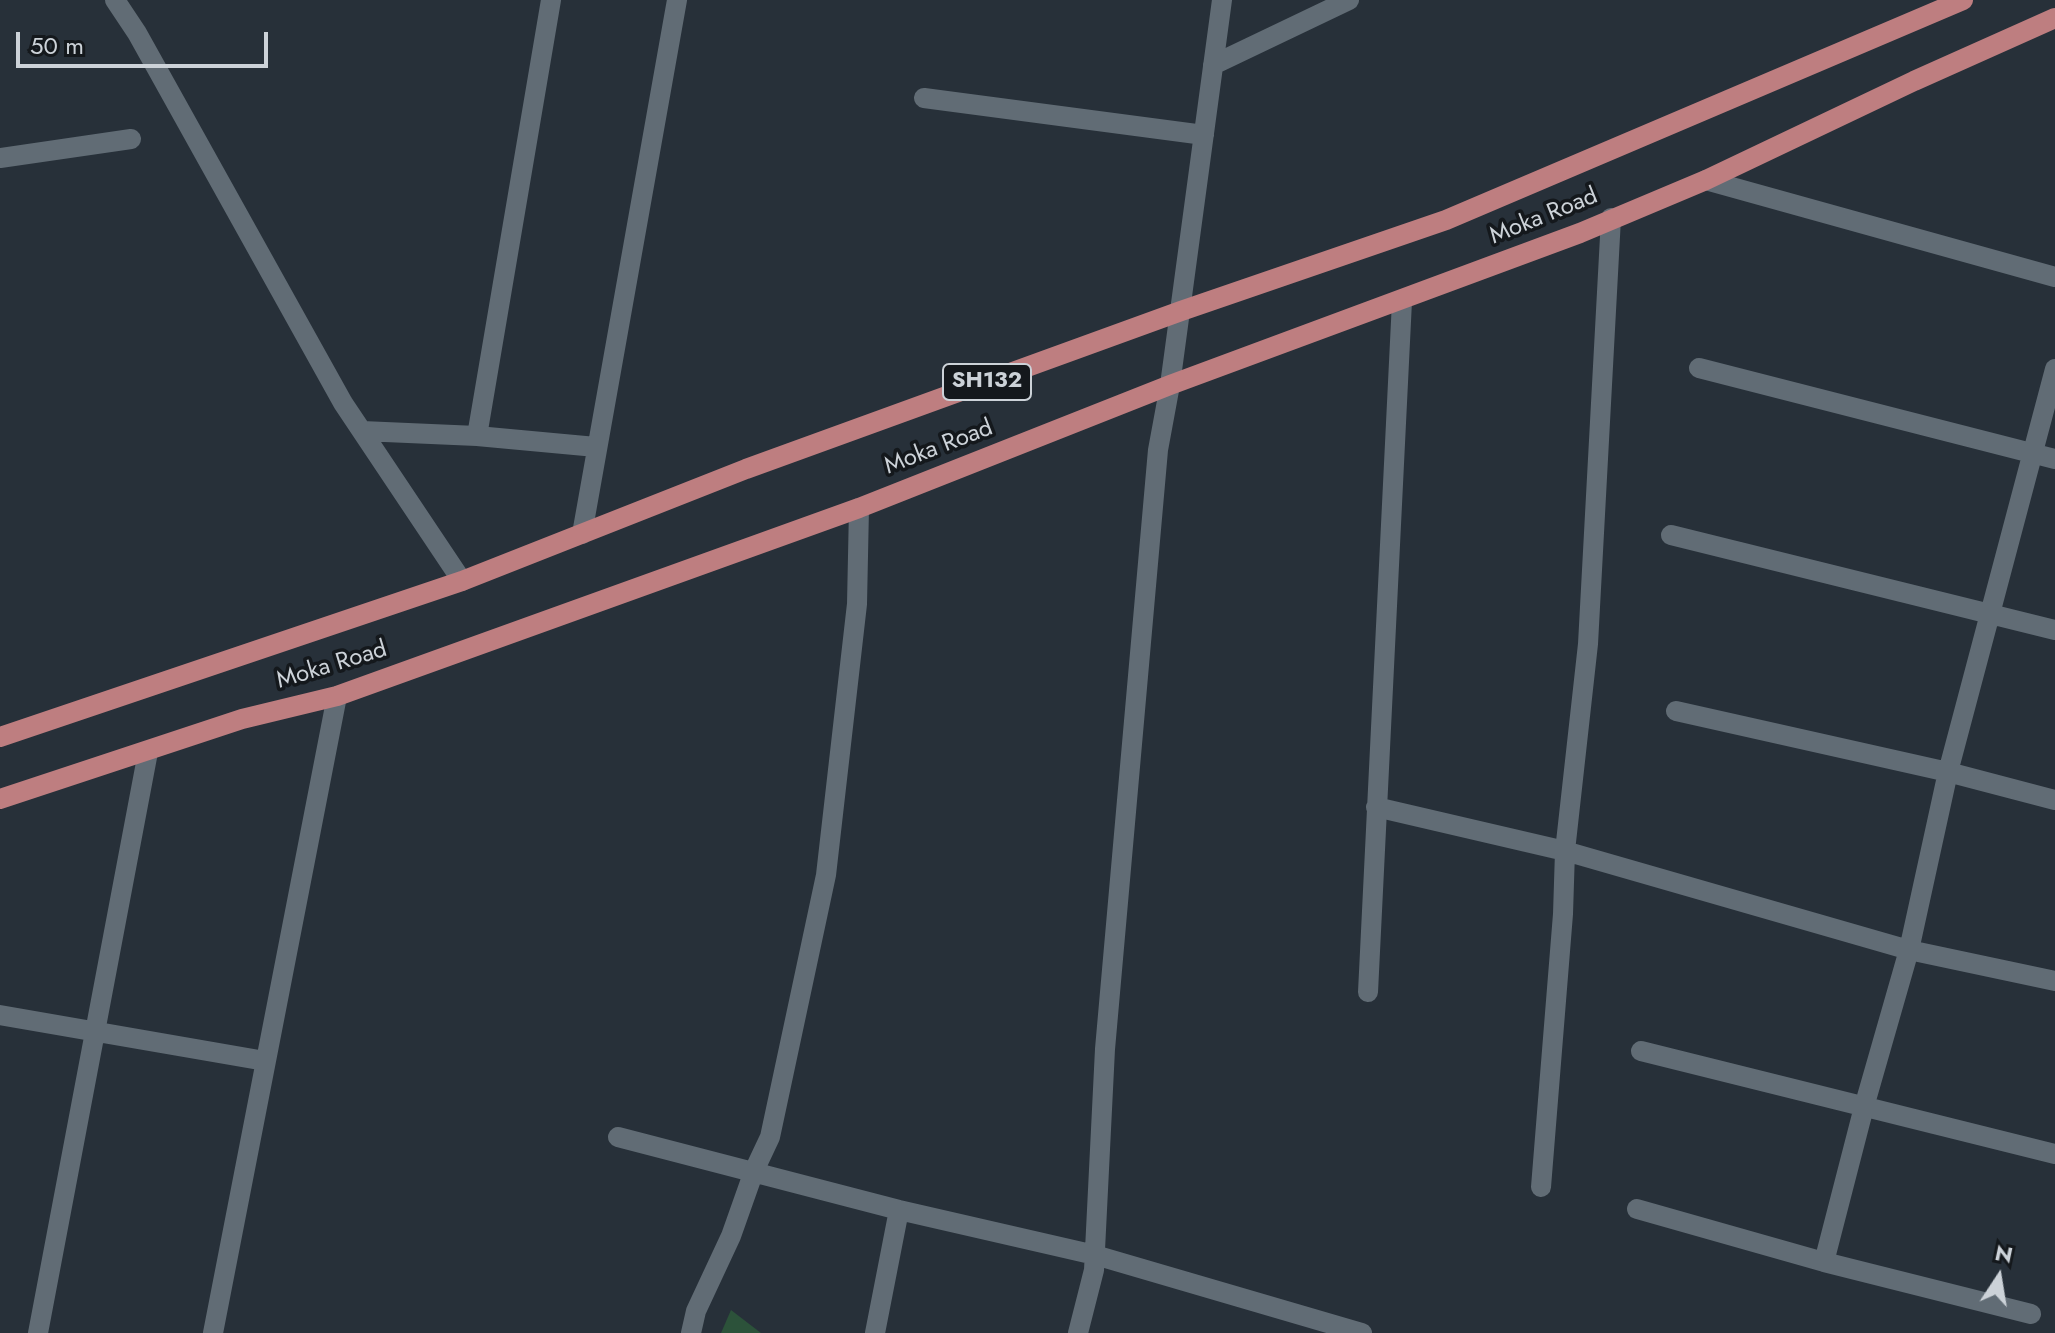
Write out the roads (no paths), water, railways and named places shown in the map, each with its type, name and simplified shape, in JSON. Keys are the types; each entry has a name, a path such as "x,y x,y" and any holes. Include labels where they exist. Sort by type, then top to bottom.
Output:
{"main road":[{"name":"Moka Road","path":"0,737 462,581 746,469 1181,311 1446,220 1963,0"},
{"name":"Moka Road","path":"0,799 242,719 337,696 859,508 1170,385 1580,233 1706,180 2055,18"}],"street":[{"path":"115,0 137,33 343,403 462,581"},
{"path":"477,436 551,0"},
{"path":"582,534 677,0"},
{"path":"1078,1333 1094,1270 1105,1049 1158,450 1181,311 1222,0"},
{"path":"1213,65 1349,0"},
{"path":"924,98 1204,135"},
{"path":"0,158 131,139"},
{"path":"1706,180 2055,277"},
{"path":"1541,1187 1563,914 1565,851 1588,644 1611,218"},
{"path":"1368,992 1402,301"},
{"path":"1699,368 2055,459"},
{"path":"1824,1262 1909,950 1948,772 2055,369"},
{"path":"362,431 477,436 596,447"},
{"path":"691,1333 696,1311 731,1236 754,1171 770,1137 826,875 857,604 859,508"},
{"path":"1671,535 2055,630"},
{"path":"213,1333 337,696"},
{"path":"1676,711 1948,772 2055,800"},
{"path":"38,1333 148,752"},
{"path":"1376,807 1565,851 1909,950 2055,981"},
{"path":"0,1015 265,1061"},
{"path":"1641,1051 2055,1154"},
{"path":"618,1137 899,1210 1095,1255 1331,1329 1362,1333"},
{"path":"1637,1209 1824,1262 2031,1314"},
{"path":"875,1333 899,1210"}]}
